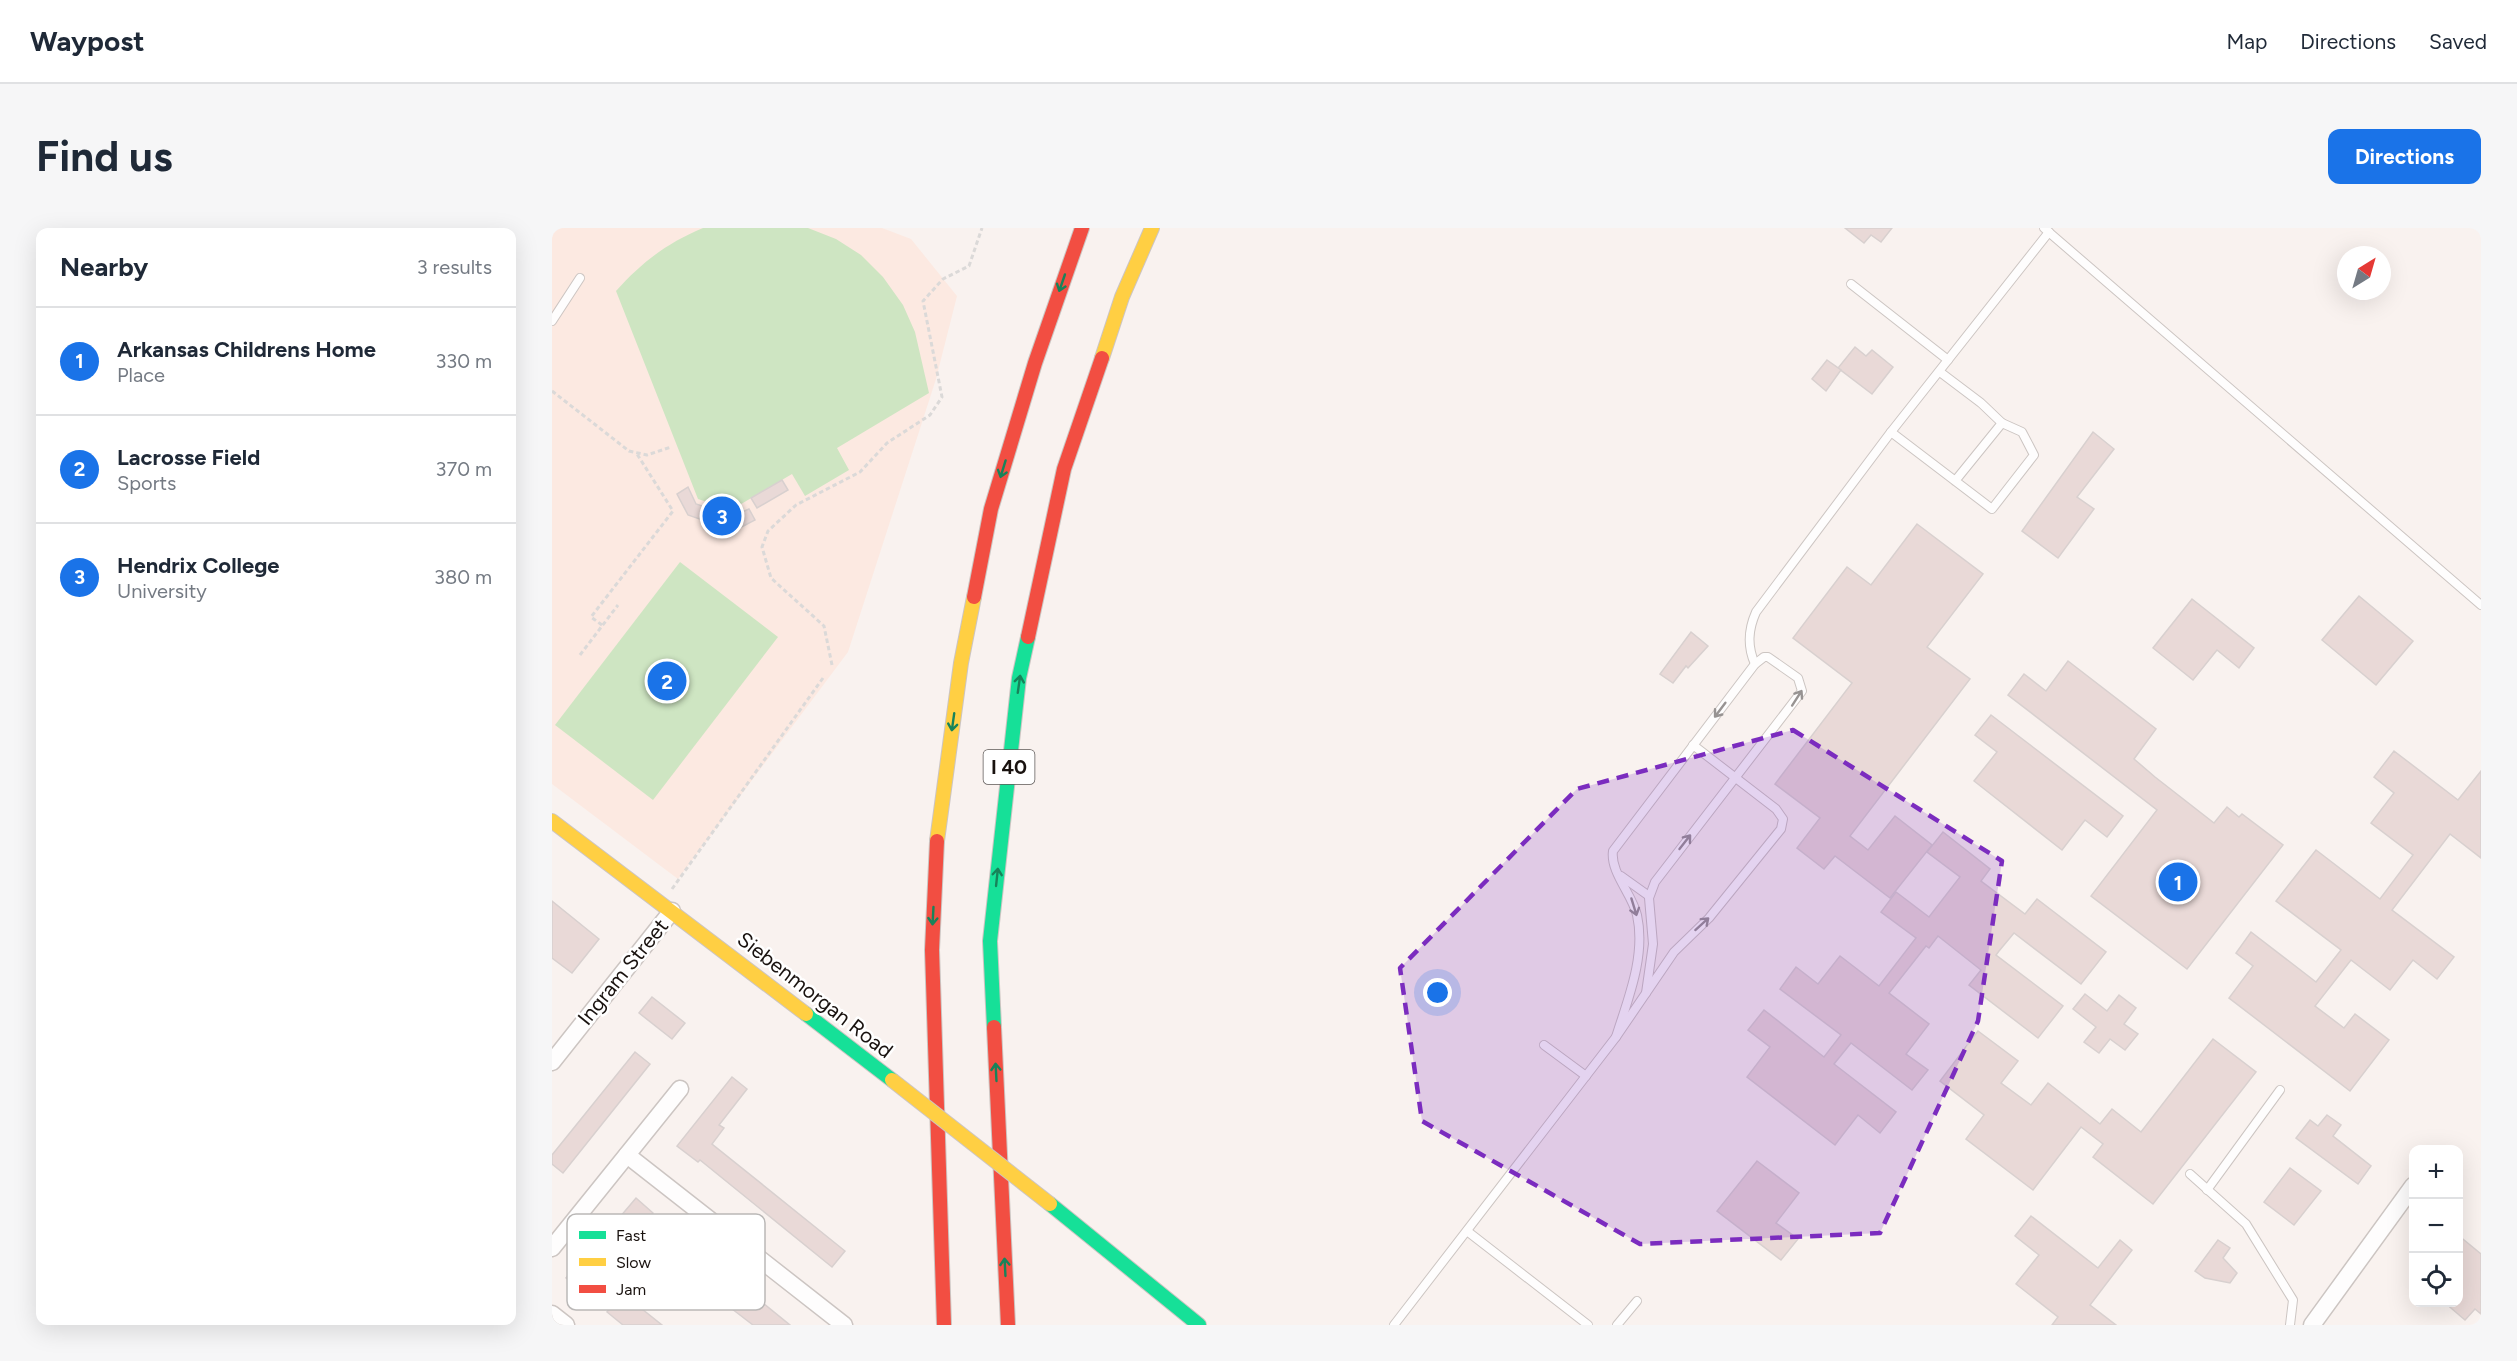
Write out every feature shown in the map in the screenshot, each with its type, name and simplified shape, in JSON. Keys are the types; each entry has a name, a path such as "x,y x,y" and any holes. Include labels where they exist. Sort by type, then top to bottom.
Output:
{"main road":[{"path":"944,1325 932,950 937,840 961,663 991,509 1035,363 1082,228"},
{"name":"I 40","path":"1008,1325 990,941 1019,678 1064,469 1122,297 1152,228"},
{"name":"Siebenmorgan Road","path":"552,821 892,1080 1199,1325"}],"street":[{"name":"Ingram Street","path":"552,1062 667,907"},
{"path":"579,1214 680,1089"},
{"path":"627,1155 702,1214"},
{"path":"2312,1325 2409,1192"},
{"path":"552,1248 567,1229"},
{"path":"765,1263 844,1325"},
{"path":"552,1314 566,1325"}],"lane":[{"path":"1755,664 1749,650 1751,623 1756,612 2047,230 2481,605"},
{"path":"552,321 580,278"},
{"path":"1851,284 1948,360"},
{"path":"1891,432 1992,509 2034,455 2022,432 2002,423 1981,403 1940,372"},
{"path":"1955,481 2002,423"},
{"path":"1616,1037 1629,994 1640,943 1636,913 1612,858 1617,844 1755,664 1764,657 1768,657 1798,678 1803,688 1655,882 1649,896 1653,944 1646,993"},
{"path":"1394,1325 1616,1037 1674,952 1709,918 1783,824 1783,819 1776,808 1693,745"},
{"path":"1619,874 1649,896"},
{"path":"1544,1045 1586,1076"},
{"path":"2207,1190 2280,1090"},
{"path":"2190,1174 2246,1224 2294,1300 2290,1325"},
{"path":"1467,1231 1588,1325"},
{"path":"1617,1325 1637,1301"}],"path":[{"path":"832,664 824,626 771,578 762,547 768,531 796,505 860,472 887,443 930,416 942,397 923,301 943,279 969,266 982,228"},
{"path":"552,391 621,446 637,454 657,454 671,447"},
{"path":"602,625 591,617 673,511 637,454"},
{"path":"580,655 618,605"},
{"path":"667,907 823,678"}],"highlighted area":[{"path":"1793,730 2002,861 1978,1021 1880,1233 1640,1244 1422,1121 1400,968 1577,789"}],"shaded area":[{"path":"552,228 882,228 911,239 957,296 936,379 848,652 678,879 552,784"}],"green space":[{"path":"703,228 808,228 836,239 861,255 883,277 903,305 915,332 929,393 837,448 849,470 805,496 792,474 731,510 698,499 616,291 656,254"},
{"path":"680,562 778,637 653,800 555,725"}],"building":[{"path":"1845,228 1892,228 1881,242 1871,235 1864,243"},
{"path":"1855,347 1866,356 1872,350 1893,367 1872,394 1838,368"},
{"path":"1827,360 1841,370 1826,391 1812,379"},
{"path":"2093,432 2114,449 2077,497 2094,509 2058,558 2022,531"},
{"path":"782,480 788,490 757,508 751,498"},
{"path":"688,487 696,504 733,516 749,509 755,520 734,531 688,515 677,494"},
{"path":"1917,524 1983,574 1927,647 1970,679 1850,836 1868,850 1895,816 1932,845 1890,898 1835,856 1824,869 1797,848 1820,818 1775,784 1852,683 1793,638 1847,567 1871,585"},
{"path":"2359,596 2413,641 2376,685 2322,640"},
{"path":"2192,599 2254,648 2239,668 2217,650 2193,680 2153,648"},
{"path":"1691,632 1708,646 1688,668 1686,666 1673,683 1660,674"},
{"path":"2068,661 2156,729 2134,759 2155,777 2214,823 2227,807 2239,817 2242,814 2283,845 2187,969 2091,896 2157,810 2008,695 2024,674 2046,691"},
{"path":"1991,715 2123,816 2107,837 2085,820 2062,850 1974,781 1997,752 1975,735"},
{"path":"2394,751 2458,800 2481,771 2481,858 2450,834 2392,910 2454,957 2437,979 2413,960 2390,990 2351,960 2315,1006 2344,1028 2355,1014 2389,1040 2350,1091 2229,998 2253,966 2236,953 2251,932 2316,982 2341,950 2276,901 2316,850 2380,899 2413,855 2371,823 2394,793 2374,777"},
{"path":"1943,832 1990,869 1981,881 2025,914 2037,899 2106,952 2081,984 2014,933 1999,951 1996,955 2063,1006 2038,1038 1969,985 1981,970 1938,936 1929,948 1926,946 1889,993 1929,1024 1906,1054 1928,1070 1912,1090 1851,1043 1834,1064 1896,1112 1880,1133 1858,1115 1835,1145 1747,1077 1770,1047 1748,1030 1764,1010 1824,1057 1841,1035 1780,989 1796,967 1818,984 1840,956 1879,986 1916,938 1881,912 1896,892 1929,917 1960,877 1927,852"},
{"path":"552,901 599,939 572,973 552,958"},
{"path":"2085,994 2107,1011 2119,995 2136,1008 2124,1024 2138,1034 2125,1050 2110,1039 2099,1053 2084,1042 2096,1027 2073,1009"},
{"path":"652,997 685,1023 672,1039 639,1013"},
{"path":"1978,1031 2018,1061 2001,1083 2031,1105 2048,1083 2100,1124 2112,1109 2141,1132 2213,1039 2256,1072 2153,1204 2093,1157 2103,1144 2081,1127 2033,1190 1966,1139 1984,1115 1940,1081"},
{"path":"635,1052 650,1064 563,1173 552,1164 552,1155"},
{"path":"732,1077 747,1089 719,1125 724,1128 712,1144 845,1251 832,1267 700,1160 698,1162 677,1146"},
{"path":"2327,1115 2341,1125 2333,1136 2371,1166 2358,1184 2296,1138 2310,1120 2318,1126"},
{"path":"1757,1161 1799,1193 1776,1223 1798,1239 1781,1260 1717,1211"},
{"path":"2290,1168 2321,1191 2294,1225 2264,1202"},
{"path":"636,1198 653,1213 652,1214 622,1214"},
{"path":"2031,1216 2098,1268 2120,1240 2132,1250 2090,1305 2116,1325 2052,1325 2058,1317 2016,1284 2039,1255 2015,1236"},
{"path":"2463,1239 2481,1254 2481,1314 2475,1309 2465,1320 2450,1307 2463,1307"},
{"path":"2218,1240 2230,1248 2223,1258 2237,1273 2230,1283 2205,1278 2195,1271"},
{"path":"765,1305 790,1325 753,1325 733,1310 765,1310"},
{"path":"609,1310 643,1310 662,1325 623,1325 607,1312"}],"traffic: fast":[{"path":"994,1027 990,941 1019,678 1028,637"},
{"path":"806,1014 892,1080"},
{"path":"1050,1204 1199,1325"}],"traffic: slow":[{"path":"1102,358 1122,297 1152,228"},
{"path":"937,841 961,663 974,597"},
{"path":"552,821 806,1014"},
{"path":"892,1080 1050,1204"}],"traffic: jam":[{"path":"974,597 991,509 1035,363 1082,228"},
{"path":"1028,637 1064,469 1102,358"},
{"path":"937,841 932,950 944,1325"},
{"path":"994,1027 1008,1325"}],"place":[{"name":"Hendrix College","path":"722,516"},
{"name":"Lacrosse Field","path":"667,681"},
{"name":"Arkansas Childrens Home","path":"2178,882"}]}
